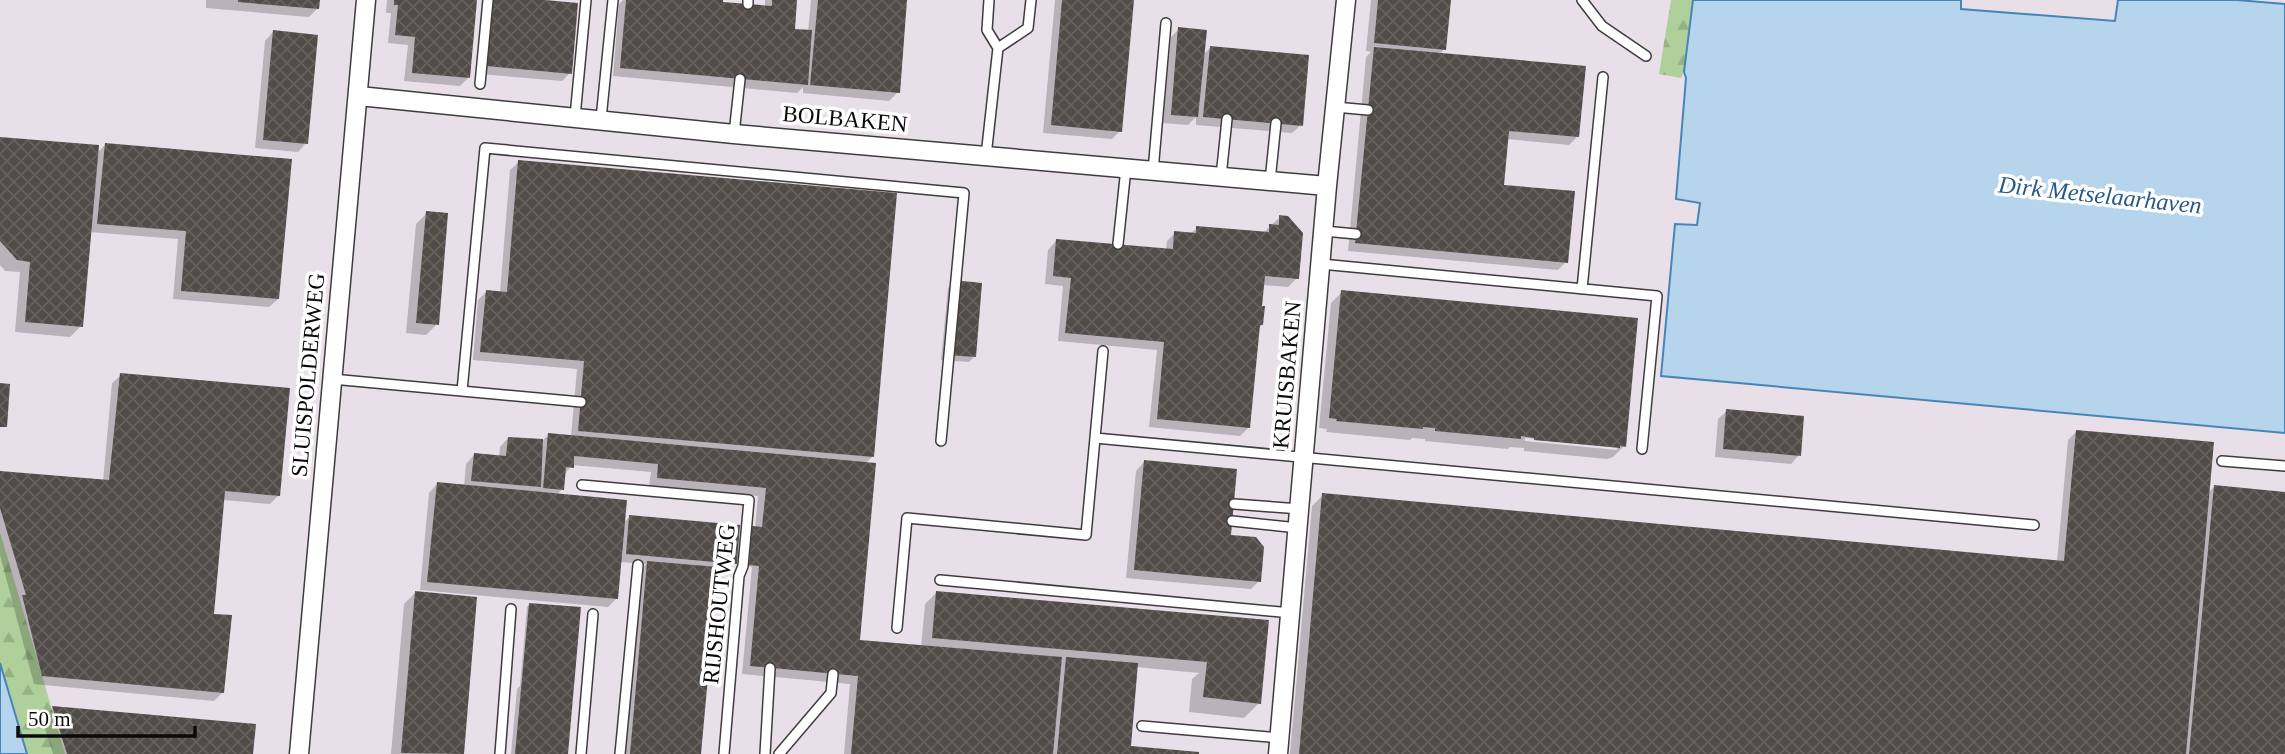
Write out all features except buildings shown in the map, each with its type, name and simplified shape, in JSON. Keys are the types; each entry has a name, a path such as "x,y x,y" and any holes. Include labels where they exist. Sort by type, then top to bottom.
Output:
{"street":[{"name":"SLUISPOLDERWEG","path":"299,754 366,0"},
{"name":"KRUISBAKEN","path":"1279,746 1327,186 1346,0"},
{"name":"BOLBAKEN","path":"359,96 734,134 1327,186"}],"lane":[{"path":"480,84 488,0"},
{"path":"575,117 586,0"},
{"path":"601,119 613,0"},
{"path":"986,156 998,48 987,30 989,0"},
{"path":"998,48 1028,28 1031,0"},
{"path":"1582,0 1602,26 1646,56"},
{"path":"1153,171 1166,23"},
{"path":"1582,289 1603,77"},
{"path":"734,134 740,79"},
{"path":"1335,107 1368,110"},
{"path":"1221,177 1227,119"},
{"path":"1270,181 1276,123"},
{"path":"462,391 485,148 964,193 941,440"},
{"path":"1118,244 1126,168"},
{"path":"1324,231 1356,234"},
{"path":"1321,264 1657,296 1642,449"},
{"path":"897,628 907,518 1086,535 1103,351"},
{"path":"332,379 581,402"},
{"path":"1095,438 2034,525"},
{"path":"2222,461 2285,466"},
{"name":"RIJSHOUTWEG","path":"582,485 749,500 743,566 739,576 724,754"},
{"path":"1234,504 1300,509"},
{"path":"1232,521 1298,528"},
{"path":"620,754 638,565"},
{"path":"940,580 1291,613"},
{"path":"500,754 511,608"},
{"path":"581,754 593,614"},
{"path":"765,754 770,668"},
{"path":"779,754 831,693 833,674"},
{"path":"1142,726 1279,746"}],"shaded area":[{"path":"0,0 2285,0 2285,754 0,754"}],"green space":[{"path":"1671,0 1693,0 1681,78 1659,74"},
{"path":"0,532 65,754 27,754 0,663"}],"water":[{"name":"Dirk Metselaarhaven","path":"1693,0 1961,0 1961,9 2115,21 2118,0 2237,0 2285,4 2285,433 1661,376 1675,224 1697,225 1700,203 1676,199 1686,78 1684,72"},
{"path":"0,663 27,754 0,754"}]}
